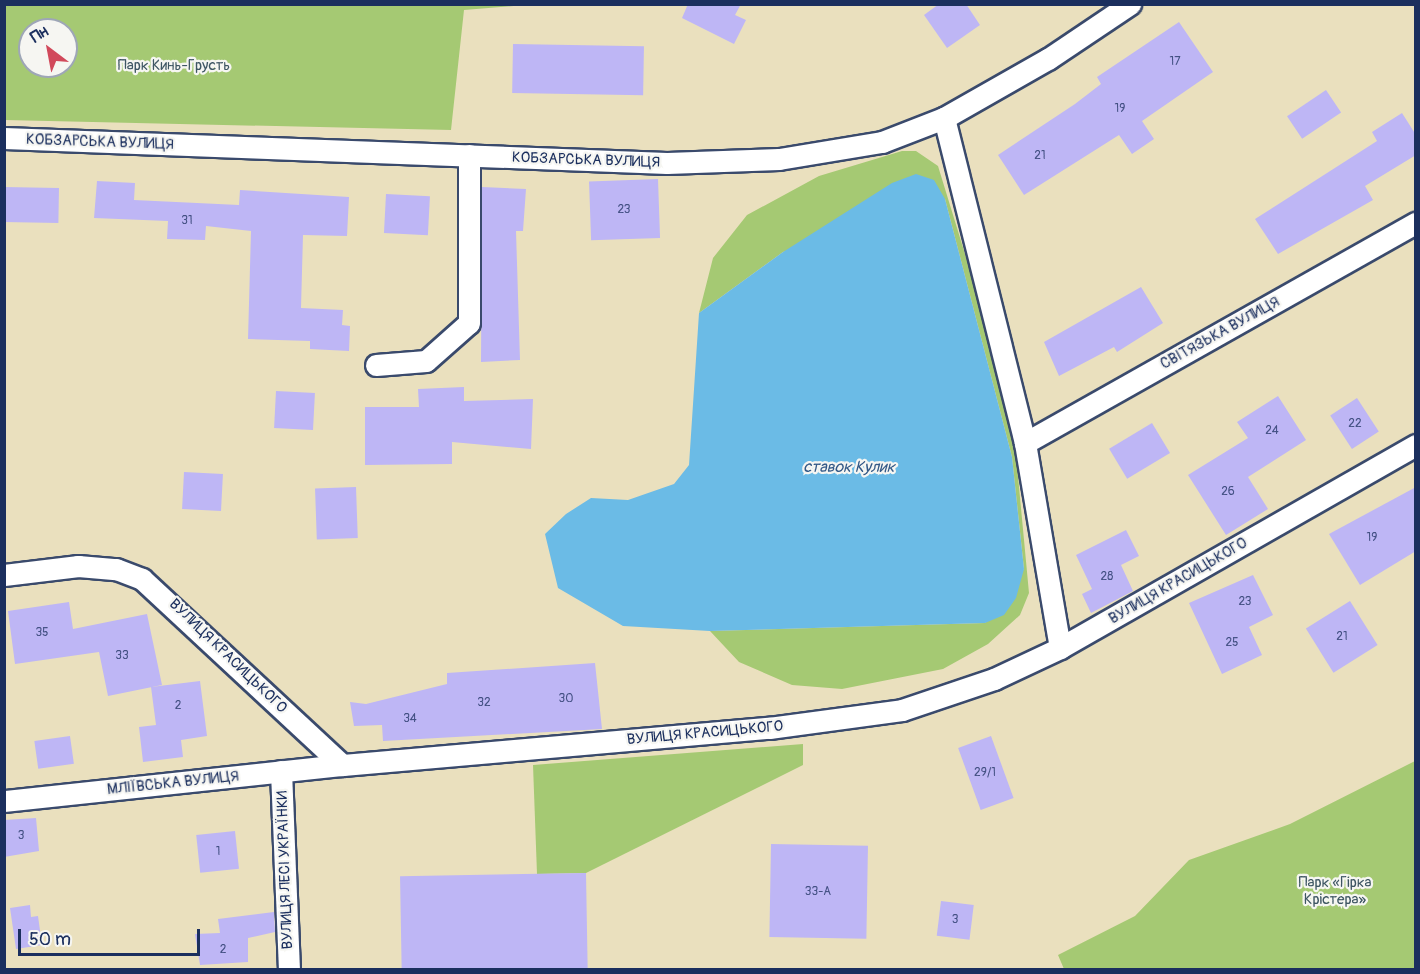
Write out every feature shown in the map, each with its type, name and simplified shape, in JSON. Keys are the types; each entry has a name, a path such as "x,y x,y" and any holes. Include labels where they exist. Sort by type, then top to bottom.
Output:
{"street":[{"name":"КОБЗАРСЬКА ВУЛИЦЯ","path":"4,138 667,163 779,159 882,142 944,118 1048,59 1130,4"},
{"path":"944,118 1025,443 1060,648"},
{"path":"376,365 426,361 469,323 469,155"},
{"name":"СВІТЯЗЬКА ВУЛИЦЯ","path":"1025,443 1416,223"},
{"name":"ВУЛИЦЯ КРАСИЦЬКОГО","path":"4,575 78,566 116,568 142,579 342,765 882,714 994,679 1060,648 1416,445"},
{"name":"МЛІЇВСЬКА ВУЛИЦЯ","path":"4,801 342,765"},
{"name":"ВУЛИЦЯ ЛЕСІ УКРАЇНКИ","path":"281,771 289,969"}],"green space":[{"name":"Парк Кинь-Грусть","path":"5,4 525,4 464,10 451,130 5,120"},
{"path":"902,151 916,151 938,166 977,293 1016,455 1029,593 1020,615 988,644 943,669 842,689 792,685 739,662 710,631 985,623 1024,569 1012,457 945,199 783,252 699,313 713,258 747,215 819,176"},
{"path":"803,744 803,765 586,873 537,874 533,765"},
{"name":"Парк «Гірка Крістера»","path":"1415,761 1415,969 1064,969 1058,955 1135,916 1189,860 1290,824"}],"water":[{"name":"ставок Кулик","path":"916,174 934,180 945,199 1012,457 1024,569 1016,598 1004,615 985,623 710,631 623,626 558,588 545,534 566,514 591,498 628,500 674,484 689,465 699,313 783,252 892,183"}],"building":[{"path":"688,4 741,4 735,15 746,20 734,44 682,18"},
{"path":"939,4 966,4 980,25 947,48 924,15"},
{"path":"1179,22 1213,72 1142,121 1154,139 1132,154 1119,135 1024,195 998,155 1075,104 1101,84 1097,77"},
{"path":"513,44 644,46 643,95 512,93"},
{"path":"1326,90 1341,112 1302,139 1287,116"},
{"path":"1402,113 1416,135 1416,155 1365,186 1373,200 1278,254 1255,219 1377,141 1372,132"},
{"path":"658,179 660,238 591,240 589,181"},
{"path":"97,181 135,183 134,200 239,205 240,190 349,197 347,236 303,235 301,308 343,310 342,325 350,326 349,351 310,349 310,341 248,339 251,231 206,226 205,240 167,239 168,221 94,218"},
{"path":"4,187 59,188 58,223 4,222"},
{"path":"482,187 526,189 523,231 516,231 520,360 481,362"},
{"path":"386,194 430,196 428,235 384,233"},
{"path":"1141,287 1163,323 1117,352 1114,347 1059,376 1044,342"},
{"path":"464,387 464,401 533,399 531,449 452,442 452,464 365,465 365,407 419,407 418,389"},
{"path":"276,391 315,393 313,430 274,428"},
{"path":"1278,396 1306,440 1248,477 1268,509 1226,535 1188,475 1248,438 1237,422"},
{"path":"1357,398 1379,432 1352,449 1330,415"},
{"path":"1152,423 1170,453 1127,479 1109,449"},
{"path":"184,472 223,474 221,511 182,509"},
{"path":"356,487 358,538 317,539 315,488"},
{"path":"1416,487 1416,551 1360,585 1329,534"},
{"path":"1126,530 1139,556 1121,565 1133,591 1091,613 1082,594 1092,589 1076,555"},
{"path":"1253,575 1273,615 1249,627 1262,655 1222,674 1189,603"},
{"path":"1350,601 1378,645 1333,673 1306,629"},
{"path":"69,602 73,629 147,614 162,685 108,696 99,652 15,664 8,611"},
{"path":"595,663 602,729 383,741 382,725 354,726 350,702 366,704 447,684 447,673"},
{"path":"200,681 207,736 181,740 183,757 143,762 139,727 156,725 151,687"},
{"path":"70,736 74,764 38,769 34,741"},
{"path":"991,736 1014,798 981,810 958,748"},
{"path":"36,818 39,851 4,857 4,820"},
{"path":"235,831 239,869 200,873 196,835"},
{"path":"771,844 868,846 866,939 769,937"},
{"path":"586,873 588,969 402,970 400,876"},
{"path":"941,901 974,905 969,940 937,936"},
{"path":"30,905 31,917 38,916 42,945 16,949 10,908"},
{"path":"274,912 275,932 248,938 248,962 200,965 195,934 220,933 218,919"}]}
